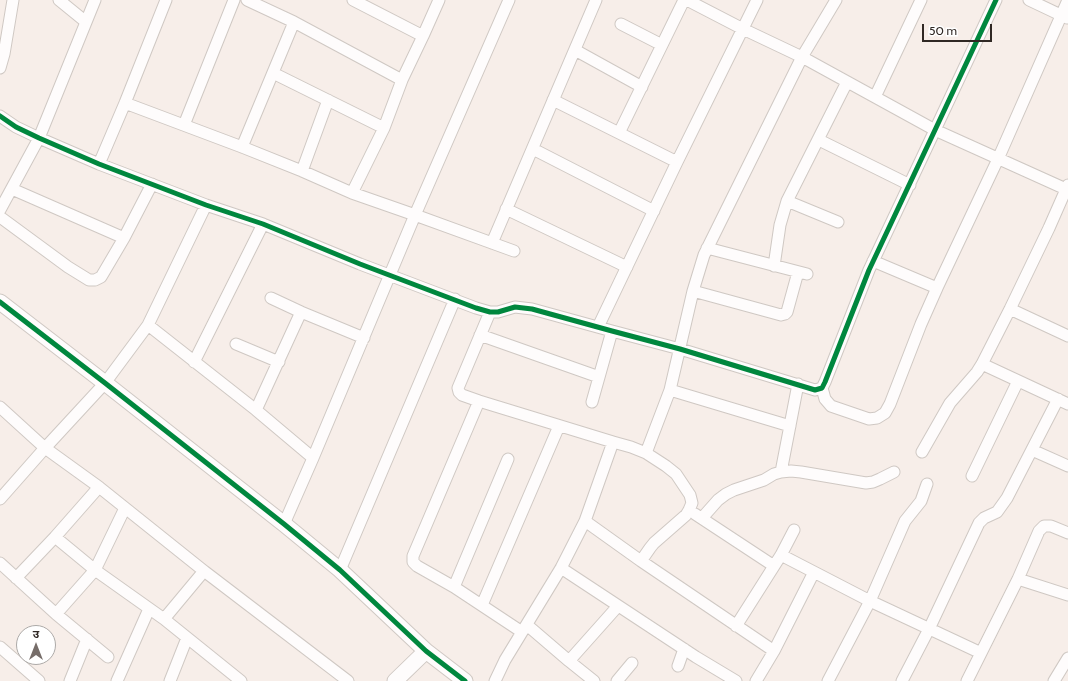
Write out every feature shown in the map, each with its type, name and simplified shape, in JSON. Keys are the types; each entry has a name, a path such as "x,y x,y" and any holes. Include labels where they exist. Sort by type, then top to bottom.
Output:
{"street":[{"path":"0,68 4,54 13,0"},
{"path":"59,0 86,22"},
{"path":"0,210 39,138 95,0"},
{"path":"99,164 166,0"},
{"path":"184,125 234,0"},
{"path":"247,0 294,22 402,80"},
{"path":"353,0 374,5 423,36"},
{"path":"352,193 384,128 402,80 439,0"},
{"path":"284,524 509,0"},
{"path":"492,243 596,0"},
{"path":"620,133 662,45 686,0 802,57 936,130 998,159 1067,188 1010,309 982,364 977,372 950,403 922,452"},
{"path":"598,327 757,0"},
{"path":"646,453 670,390 693,291 698,273 708,248 802,57 836,0"},
{"path":"875,97 921,0"},
{"path":"996,0 869,270 822,388 825,398 831,406 869,419 877,418 885,413 937,288 1065,16 1068,0"},
{"path":"1029,0 1065,16"},
{"path":"242,148 294,22"},
{"path":"621,24 662,45"},
{"path":"574,50 642,87"},
{"path":"272,73 384,128"},
{"path":"774,266 780,224 787,201 847,82"},
{"path":"302,171 328,100"},
{"path":"553,100 677,162"},
{"path":"125,103 302,171 352,193 514,251"},
{"path":"0,116 12,125 99,164 206,205 263,224 390,275 490,312 523,307 680,349 815,390 822,388"},
{"path":"819,140 910,185"},
{"path":"533,149 654,211"},
{"path":"0,217 68,267 90,280 95,280 101,277 104,272 124,238 152,184"},
{"path":"12,189 124,238"},
{"path":"787,201 838,222"},
{"path":"0,499 106,383 148,326 206,205"},
{"path":"506,209 627,267"},
{"path":"194,362 263,224"},
{"path":"693,291 782,315 787,312 802,273 708,248"},
{"path":"873,261 937,288"},
{"path":"271,298 364,338"},
{"path":"340,570 455,299"},
{"path":"0,302 106,383 284,524 340,570 426,650 465,681"},
{"path":"1010,309 1068,336"},
{"path":"256,410 301,312"},
{"path":"490,312 458,388 462,395 479,402 631,447 646,453 666,466 682,481 690,495 692,503 689,510 686,515 654,543 641,561"},
{"path":"148,326 256,410 313,458"},
{"path":"592,402 612,332"},
{"path":"480,335 599,377"},
{"path":"236,344 278,362"},
{"path":"902,681 929,629 979,523 984,518 997,512 1007,498 1032,450 1063,401 982,364"},
{"path":"972,476 1018,381"},
{"path":"781,472 798,384"},
{"path":"670,390 790,426"},
{"path":"479,402 413,556 413,562 417,566 482,605 525,629 594,681"},
{"path":"0,407 45,448 99,487 204,572 348,681"},
{"path":"482,605 559,426"},
{"path":"495,681 505,660 561,568 585,521 613,442"},
{"path":"1032,450 1068,466"},
{"path":"454,587 508,459"},
{"path":"702,518 718,500 726,494 781,472 791,470 866,483 873,482 894,472"},
{"path":"828,681 870,601 905,521 921,502 927,484"},
{"path":"16,578 99,487"},
{"path":"56,614 95,570 125,508"},
{"path":"689,510 774,566"},
{"path":"585,521 641,561 774,651"},
{"path":"967,681 1018,580 1039,531 1044,526 1051,526 1068,533"},
{"path":"736,626 781,555 794,530"},
{"path":"55,537 95,570 164,619 241,681"},
{"path":"781,555 870,601 981,653"},
{"path":"0,563 56,614 108,657"},
{"path":"561,568 684,649 736,681"},
{"path":"164,619 204,572"},
{"path":"756,681 774,651 814,572"},
{"path":"1018,580 1068,595"},
{"path":"569,661 618,606"},
{"path":"117,681 149,609"},
{"path":"170,681 187,638"},
{"path":"70,681 87,639"},
{"path":"0,647 39,681"},
{"path":"678,666 684,649"},
{"path":"395,681 426,650"},
{"path":"1054,681 1068,658"},
{"path":"617,681 632,663"}],"cycle path":[{"path":"0,116 16,127 99,164 206,205 263,224 360,264 476,308 490,312 498,312 515,307 532,309 680,349 815,390 822,388 825,382 869,270 996,0"},
{"path":"0,302 284,524 340,570 426,651 465,681"}]}
